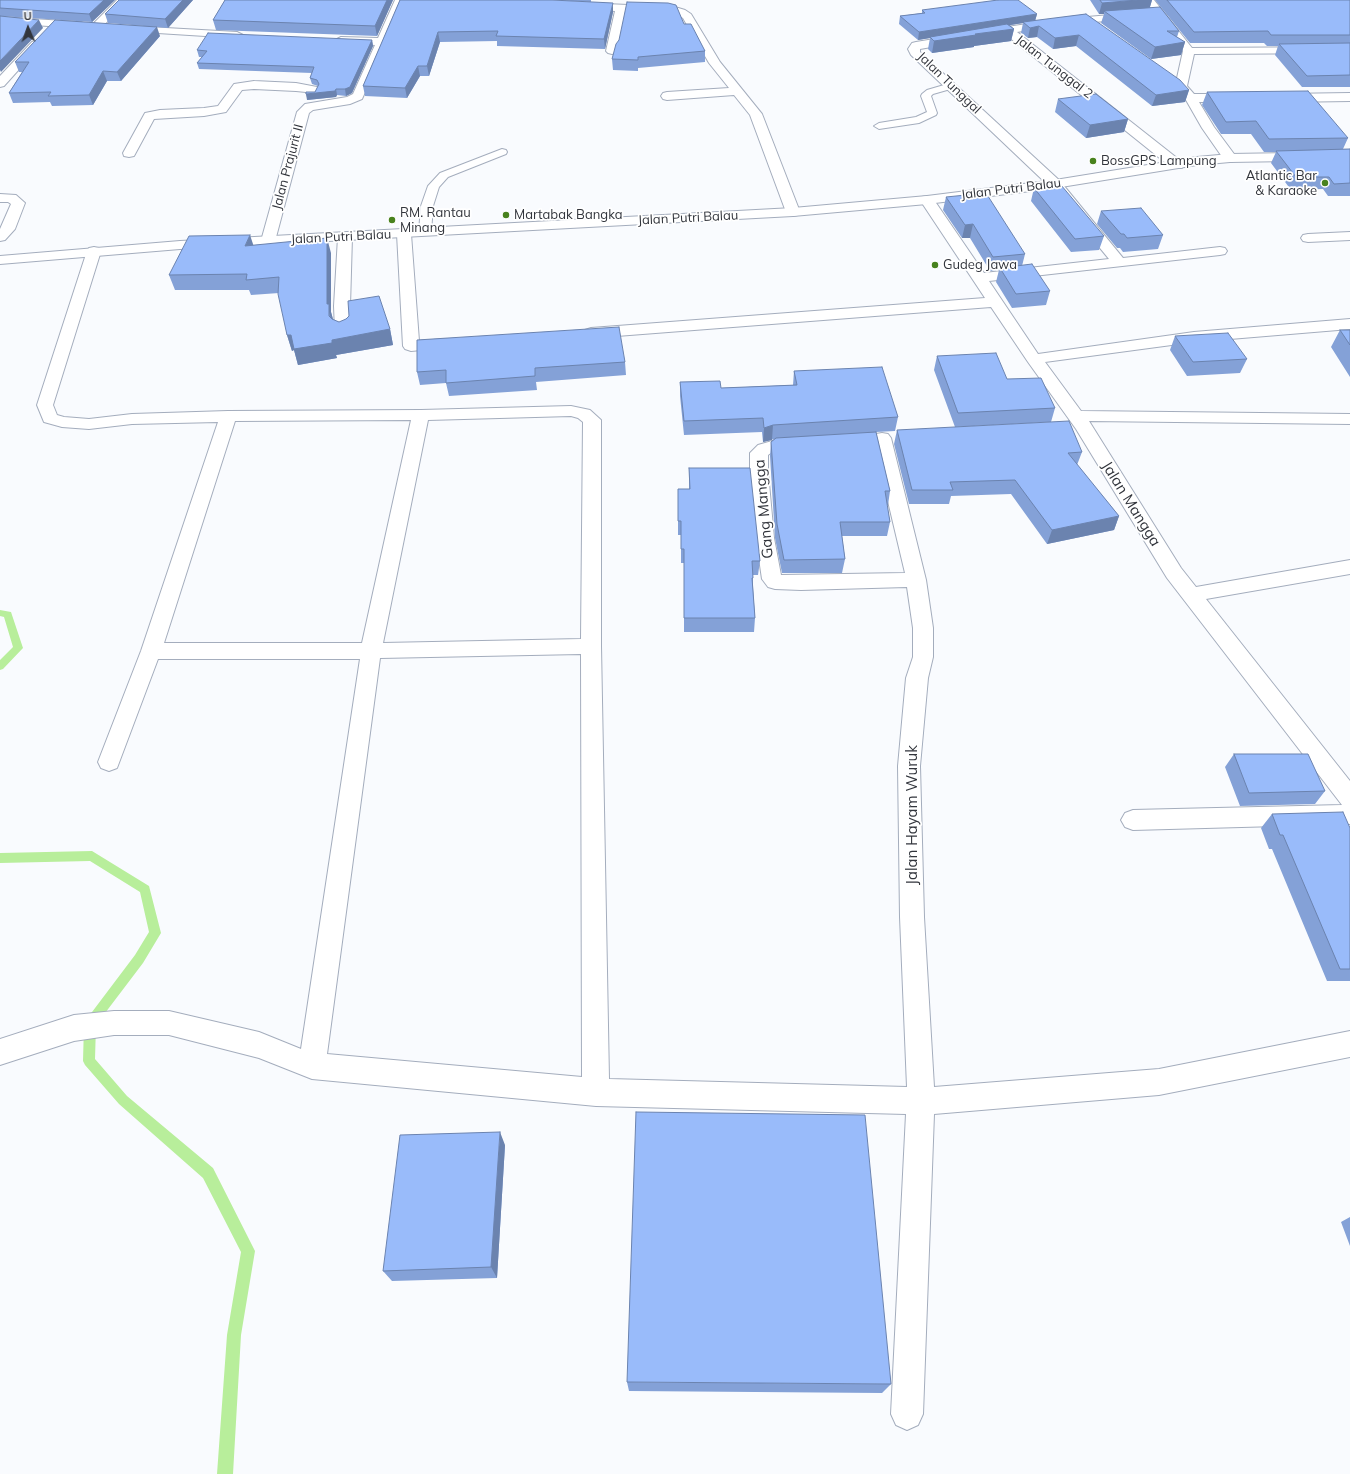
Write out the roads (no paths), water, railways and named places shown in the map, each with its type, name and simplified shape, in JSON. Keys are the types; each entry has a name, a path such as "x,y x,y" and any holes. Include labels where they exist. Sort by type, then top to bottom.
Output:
{"street":[{"path":"96,26 123,0"},
{"name":"Jalan Prajurit II","path":"268,240 300,117 311,100 350,100 358,96 400,0"},
{"path":"1148,0 1190,51"},
{"path":"574,6 604,4 621,8 668,10 681,12 686,16 715,63 756,114 793,212"},
{"path":"612,51 621,8"},
{"path":"1007,30 1086,18 1159,14"},
{"path":"1086,18 1099,28"},
{"path":"0,20 115,27 162,32 249,36"},
{"path":"0,83 55,24"},
{"name":"Jalan Tunggal","path":"1007,30 916,45 914,49 915,53 1056,184 1119,262"},
{"name":"Jalan Tunggal 2","path":"1007,30 1177,164"},
{"path":"327,39 382,42"},
{"path":"1190,51 1350,50"},
{"path":"1181,87 1190,51"},
{"path":"1168,78 1181,87 1191,98 1208,128 1230,158"},
{"path":"129,153 150,116 160,114 204,112 222,109 238,88 254,85 296,87 313,90 311,100"},
{"path":"668,96 738,91"},
{"path":"1270,98 1350,97"},
{"path":"1191,98 1246,98"},
{"name":"Jalan Putri Balau","path":"0,260 94,251 268,240 404,234 793,212 927,200 1056,184 1177,164 1230,158 1350,156"},
{"path":"0,198 11,198 18,203 8,229 0,237"},
{"name":"Jalan Mangga","path":"927,200 1034,359 1080,422 1174,573 1350,798"},
{"path":"404,234 411,346 458,343"},
{"path":"1308,238 1350,236"},
{"path":"342,331 345,237"},
{"path":"94,251 45,405 50,418 62,422 89,424 132,419 228,416 421,415 566,411 584,414 592,420 591,646 596,1092"},
{"path":"980,278 1220,251"},
{"path":"577,334 996,302"},
{"path":"1034,359 1194,337 1350,324"},
{"path":"312,1066 371,651 421,415"},
{"path":"109,762 151,651 228,416"},
{"path":"1061,428 1080,422 1350,419"},
{"name":"Jalan Hayam Wuruk","path":"882,438 916,580 923,628 924,657 917,678 909,766 912,917 921,1102 907,1414"},
{"name":"Gang Mangga","path":"819,443 772,446 759,453 759,472 765,538 772,579 775,582 801,583 916,580"},
{"path":"1190,595 1350,566"},
{"path":"151,651 371,651 591,646"},
{"path":"1133,820 1262,818 1350,814"},
{"path":"0,1052 74,1028 114,1023 169,1023 259,1046 312,1066 596,1092 921,1102 1158,1082 1350,1044"}],"lane":[{"path":"879,126 919,120 932,113 926,96 930,92 951,86"},
{"path":"425,232 427,206 431,193 434,186 444,175 502,152"}],"waterway":[{"path":"0,613 8,614 18,648 0,666"},
{"path":"0,858 92,856 145,889 155,933 139,959 90,1024 89,1061 123,1100 208,1173 248,1251 234,1335 225,1474"}],"place":[{"name":"BossGPS Lampung","path":"1093,161"},
{"name":"Atlantic Bar & Karaoke","path":"1325,183"},
{"name":"Martabak Bangka","path":"506,215"},
{"name":"RM. Rantau Minang","path":"392,220"},
{"name":"Gudeg Jawa","path":"935,265"}]}
